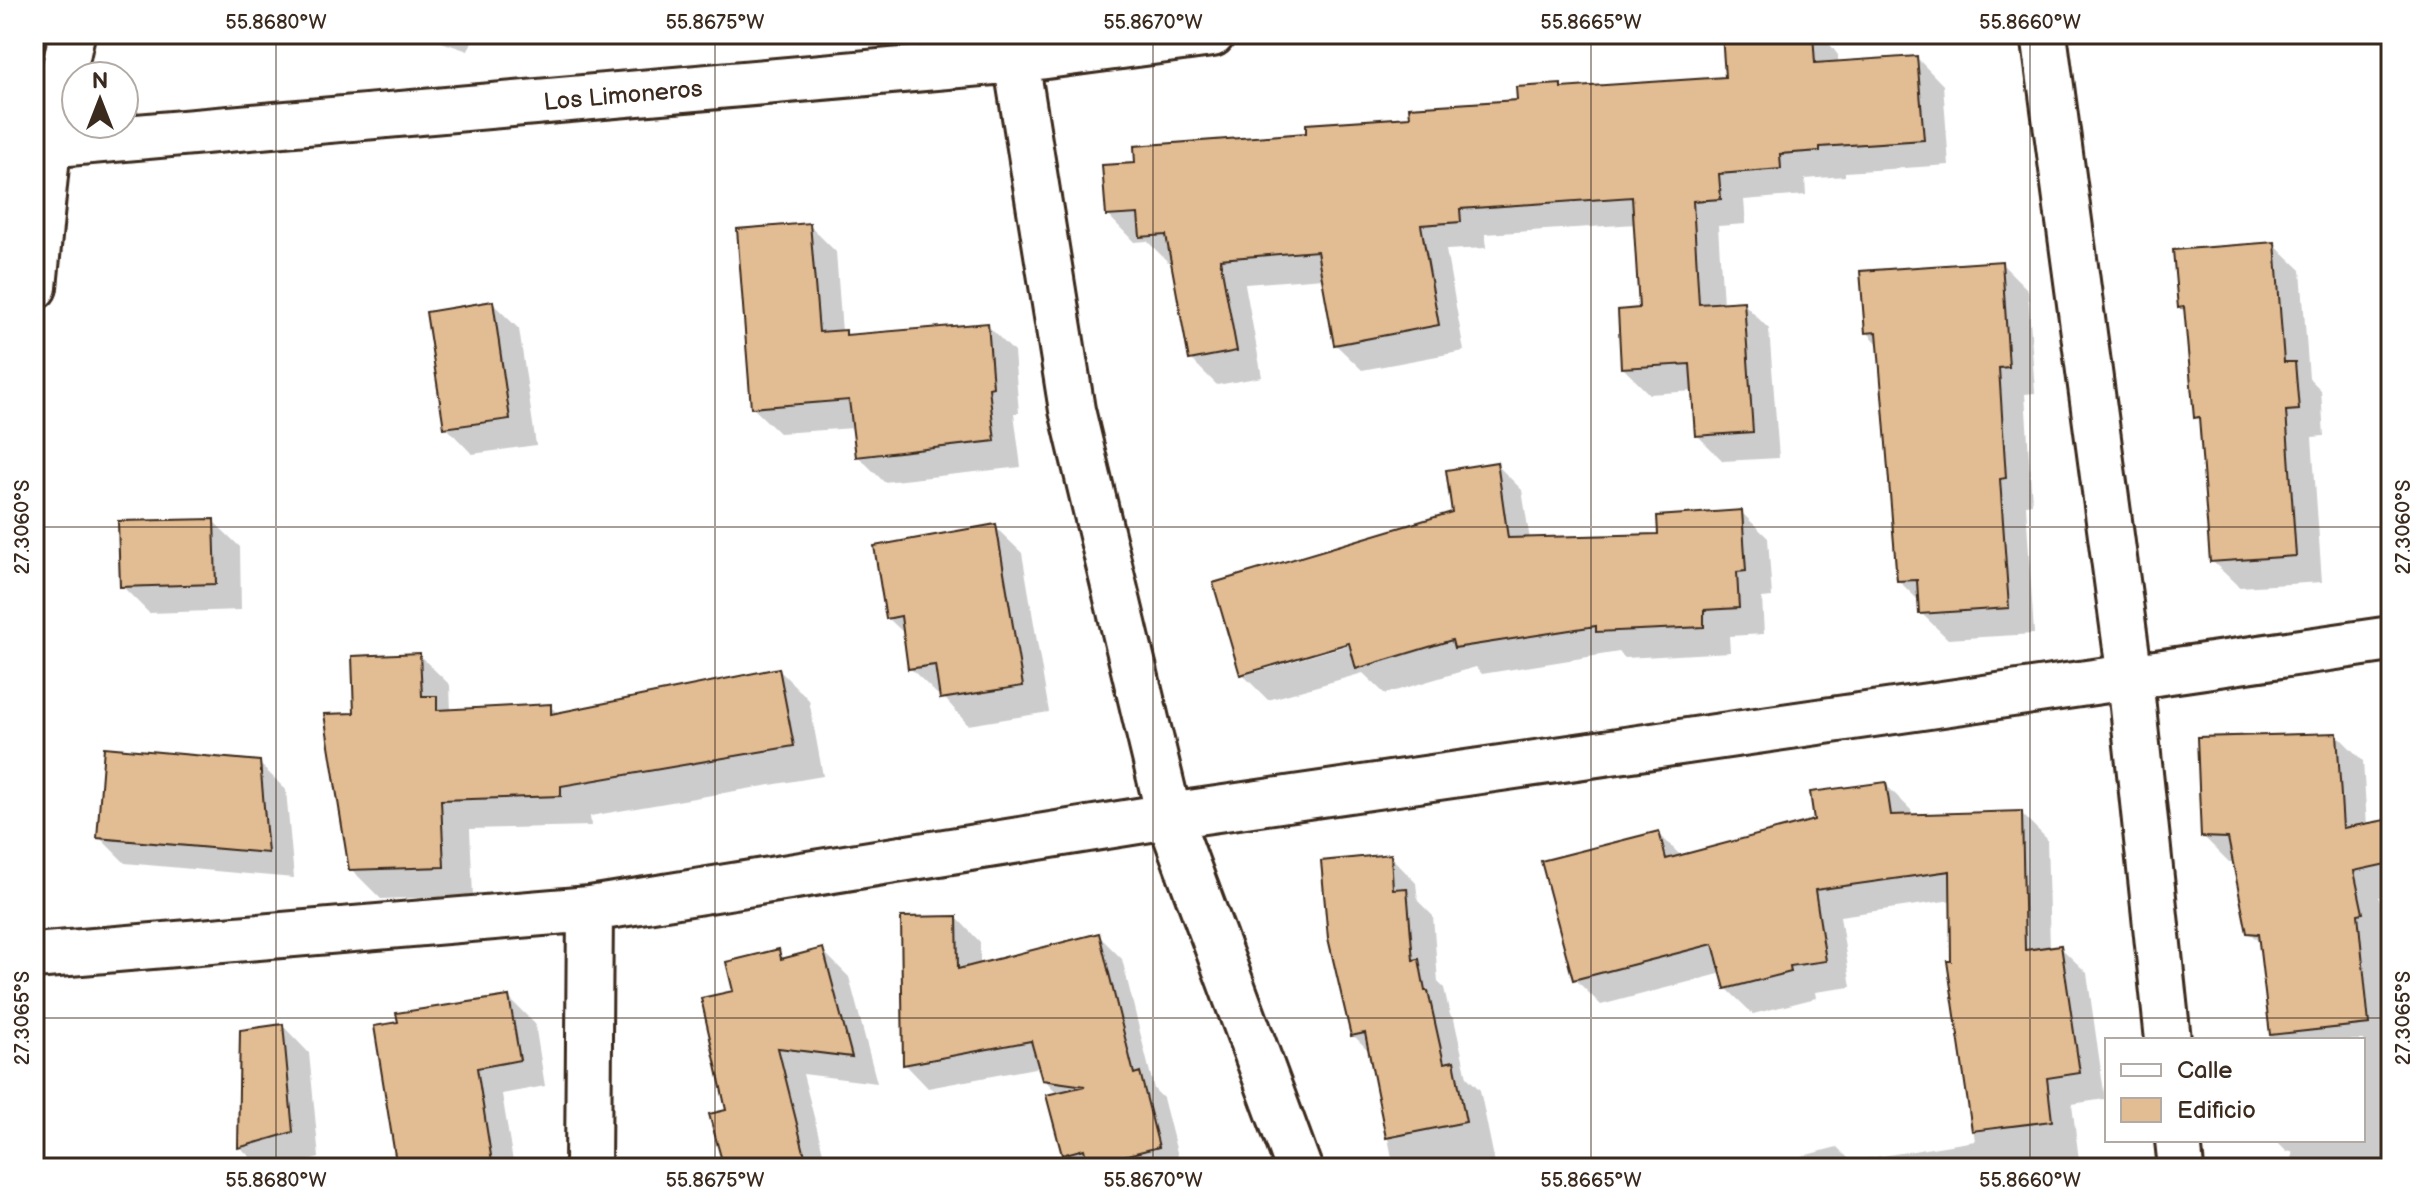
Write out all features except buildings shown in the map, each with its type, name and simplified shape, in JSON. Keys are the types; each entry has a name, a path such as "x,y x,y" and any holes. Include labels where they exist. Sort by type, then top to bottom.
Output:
{"street":[{"path":"34,287 41,146 72,34"},
{"name":"Los Limoneros","path":"41,146 1021,47 1212,34"},
{"path":"2044,34 2130,678 2168,1038"},
{"path":"1021,47 1072,410 1169,816 1299,1168"},
{"path":"34,956 590,909 1169,816 2391,639"},
{"path":"588,1168 590,909"},
{"path":"2178,1142 2181,1168"}]}
